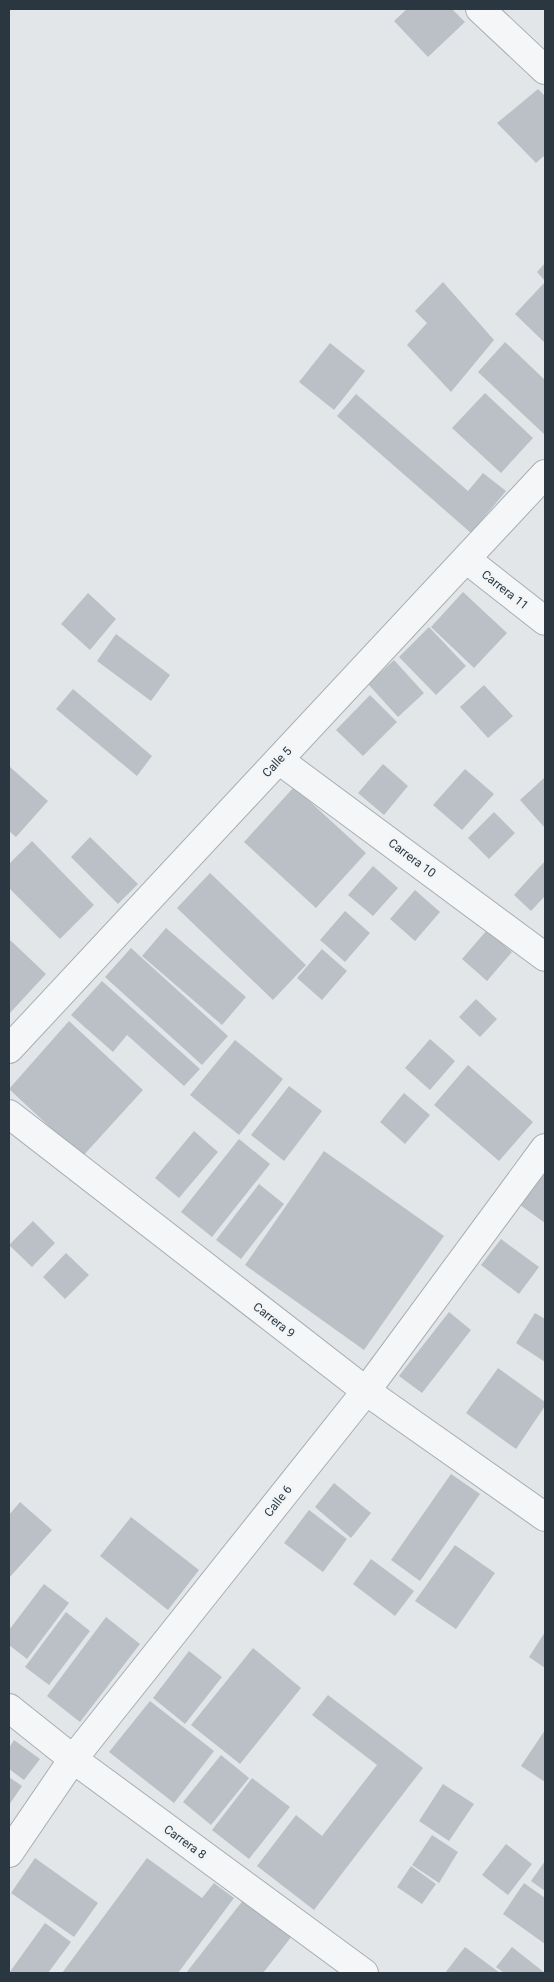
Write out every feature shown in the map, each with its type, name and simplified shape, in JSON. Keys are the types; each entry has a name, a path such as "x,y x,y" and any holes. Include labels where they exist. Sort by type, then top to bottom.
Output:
{"street":[{"path":"480,9 545,70"},
{"name":"Calle 5","path":"9,1049 545,474"},
{"name":"Carrera 11","path":"466,559 545,621"},
{"name":"Carrera 10","path":"279,760 545,957"},
{"name":"Carrera 9","path":"9,1114 366,1391 545,1517"},
{"name":"Calle 6","path":"9,1853 73,1759 366,1391 545,1148"},
{"name":"Carrera 8","path":"9,1708 73,1759 364,1973"}],"building":[{"path":"407,9 452,9 465,22 428,57 394,21"},
{"path":"538,89 545,96 545,155 536,163 497,123"},
{"path":"545,263 545,281 537,272"},
{"path":"443,282 494,340 451,392 407,345 427,323 415,311"},
{"path":"545,282 545,343 515,314"},
{"path":"505,342 545,380 545,435 478,372"},
{"path":"330,343 365,371 334,410 299,382"},
{"path":"485,393 533,438 501,473 452,428"},
{"path":"356,394 468,491 483,473 506,491 471,533 337,416"},
{"path":"463,592 507,633 474,668 431,627"},
{"path":"88,593 116,619 90,650 61,624"},
{"path":"429,627 466,666 436,695 399,657"},
{"path":"116,634 170,675 151,701 97,661"},
{"path":"394,660 424,693 398,717 368,684"},
{"path":"484,685 513,716 488,738 460,707"},
{"path":"73,689 152,756 137,776 56,709"},
{"path":"370,695 397,722 363,756 336,730"},
{"path":"383,764 408,786 384,815 358,793"},
{"path":"9,766 48,801 16,837 9,831"},
{"path":"465,769 494,794 462,830 433,805"},
{"path":"545,779 545,828 520,800"},
{"path":"294,787 366,853 316,908 244,842"},
{"path":"494,812 515,833 489,859 468,838"},
{"path":"90,837 138,884 118,904 71,857"},
{"path":"32,841 94,905 60,939 9,888 9,864"},
{"path":"545,861 545,896 531,911 514,895"},
{"path":"373,866 398,888 373,916 348,895"},
{"path":"210,873 306,965 273,1000 177,908"},
{"path":"415,890 440,912 415,941 390,919"},
{"path":"345,911 370,933 345,962 320,940"},
{"path":"166,928 246,997 222,1025 142,956"},
{"path":"487,930 512,952 487,981 462,959"},
{"path":"9,939 46,974 9,1014"},
{"path":"131,948 228,1036 202,1065 105,977"},
{"path":"322,949 347,971 322,1000 297,978"},
{"path":"102,981 200,1069 184,1086 127,1035 113,1052 71,1015"},
{"path":"476,999 497,1019 480,1037 459,1017"},
{"path":"69,1021 143,1090 82,1157 9,1089"},
{"path":"430,1039 455,1061 430,1090 405,1068"},
{"path":"235,1040 283,1079 239,1135 190,1095"},
{"path":"468,1065 533,1122 499,1161 434,1105"},
{"path":"289,1086 322,1111 284,1161 251,1135"},
{"path":"404,1093 430,1115 405,1144 380,1122"},
{"path":"194,1131 218,1152 179,1198 155,1178"},
{"path":"239,1139 270,1164 212,1237 181,1212"},
{"path":"324,1151 444,1236 364,1350 245,1265"},
{"path":"545,1170 545,1223 520,1205"},
{"path":"259,1184 284,1204 241,1259 216,1240"},
{"path":"33,1221 55,1243 32,1267 9,1245"},
{"path":"501,1239 539,1267 519,1294 481,1265"},
{"path":"66,1253 89,1275 65,1299 43,1277"},
{"path":"449,1312 471,1330 422,1393 399,1376"},
{"path":"535,1313 545,1319 545,1362 516,1343"},
{"path":"498,1368 545,1402 545,1406 516,1449 466,1413"},
{"path":"451,1474 480,1494 420,1581 391,1560"},
{"path":"334,1483 371,1513 351,1538 315,1507"},
{"path":"20,1502 52,1530 9,1578 9,1515"},
{"path":"309,1510 347,1539 323,1572 284,1543"},
{"path":"131,1517 199,1570 168,1610 100,1556"},
{"path":"455,1545 495,1573 456,1629 415,1601"},
{"path":"371,1559 414,1591 395,1616 353,1584"},
{"path":"44,1584 69,1603 27,1659 9,1645 9,1630"},
{"path":"66,1612 90,1631 49,1685 25,1667"},
{"path":"106,1617 140,1644 80,1722 47,1696"},
{"path":"545,1632 545,1668 529,1657"},
{"path":"253,1648 301,1688 240,1764 191,1725"},
{"path":"189,1651 222,1677 185,1724 153,1698"},
{"path":"328,1695 423,1768 314,1910 257,1866 296,1815 322,1836 377,1765 312,1715"},
{"path":"150,1701 214,1751 174,1803 109,1752"},
{"path":"545,1730 545,1782 521,1766"},
{"path":"14,1740 40,1759 24,1780 9,1769 9,1748"},
{"path":"221,1755 249,1778 211,1825 183,1802"},
{"path":"9,1777 22,1786 9,1805"},
{"path":"252,1778 290,1807 249,1859 212,1830"},
{"path":"443,1784 474,1804 449,1841 419,1821"},
{"path":"432,1835 458,1852 439,1883 412,1865"},
{"path":"506,1844 532,1864 508,1895 482,1875"},
{"path":"35,1858 98,1903 74,1937 11,1893"},
{"path":"147,1858 202,1898 214,1883 234,1898 178,1973 62,1973"},
{"path":"545,1861 545,1891 531,1881"},
{"path":"411,1866 436,1884 422,1904 397,1887"},
{"path":"524,1883 545,1898 545,1944 503,1914"},
{"path":"244,1899 292,1936 263,1973 186,1973"},
{"path":"45,1923 71,1942 48,1973 9,1973"},
{"path":"465,1947 500,1973 445,1973"},
{"path":"512,1947 545,1973 504,1973 496,1967"}]}
